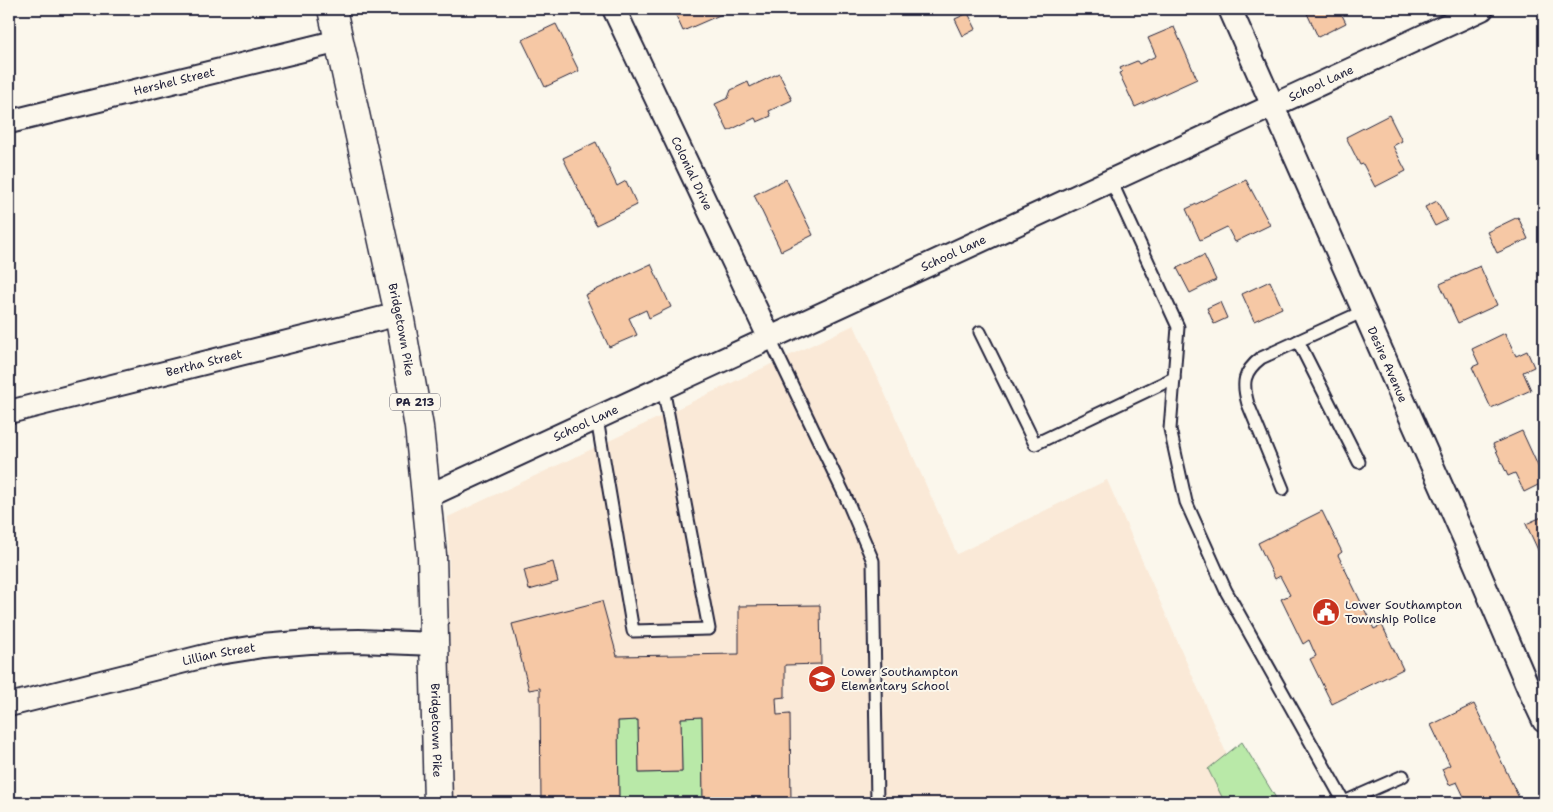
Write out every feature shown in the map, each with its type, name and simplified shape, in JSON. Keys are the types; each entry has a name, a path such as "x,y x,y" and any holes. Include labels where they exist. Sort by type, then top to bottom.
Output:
{"main road":[{"name":"Bridgetown Pike","path":"332,9 399,314 419,427 432,555 438,803"}],"street":[{"name":"Colonial Drive","path":"614,9 770,339"},
{"name":"Desire Avenue","path":"1230,9 1544,721"},
{"name":"School Lane","path":"426,497 1482,9"},
{"name":"Hershel Street","path":"9,122 339,40"},
{"name":"Bertha Street","path":"9,412 399,314"},
{"name":"Lillian Street","path":"9,705 213,654 262,646 310,642 359,641 435,644"}],"lane":[{"path":"1111,181 1178,327 1170,429 1186,502 1226,591 1344,802 1403,776"},
{"path":"1283,489 1248,404 1244,390 1246,375 1251,365 1261,358 1364,311"},
{"path":"980,332 1035,444 1174,378"},
{"path":"770,339 847,500 873,561 877,803"},
{"path":"1298,341 1359,462"},
{"path":"597,419 633,631 709,629 663,388"}],"shaded area":[{"name":"Lower Southampton Elementary School","path":"854,325 957,554 1107,480 1248,803 452,803 448,517"}],"green space":[{"path":"702,717 703,803 619,803 618,721 638,720 639,773 682,772 681,718"},
{"path":"1242,742 1279,803 1225,803 1208,769"}],"building":[{"path":"673,9 720,9 722,14 683,31"},
{"path":"1305,9 1339,9 1346,23 1318,37"},
{"path":"968,13 976,29 963,36 955,19"},
{"path":"556,24 579,71 545,87 522,40"},
{"path":"1174,27 1197,79 1135,107 1119,73 1122,72 1120,68 1137,61 1139,64 1156,56 1148,38"},
{"path":"779,73 792,100 769,111 771,116 757,122 755,118 728,131 715,104 728,98 731,90 748,82 750,87"},
{"path":"1389,115 1402,141 1393,146 1406,171 1375,187 1363,164 1360,165 1346,137"},
{"path":"596,142 617,186 626,181 637,205 596,225 563,158"},
{"path":"786,179 813,235 781,251 754,195"},
{"path":"1246,180 1270,225 1235,242 1227,227 1200,240 1186,209"},
{"path":"1437,201 1447,220 1435,226 1425,207"},
{"path":"1518,217 1528,239 1497,253 1487,232"},
{"path":"1204,255 1216,280 1190,293 1177,268"},
{"path":"651,264 671,307 649,318 646,310 629,318 637,335 609,347 585,295"},
{"path":"1480,266 1497,305 1458,323 1440,284"},
{"path":"1270,281 1282,308 1254,321 1242,294"},
{"path":"1220,302 1227,318 1214,324 1207,308"},
{"path":"1505,333 1516,356 1527,351 1534,367 1523,372 1531,390 1491,408 1472,367 1479,364 1472,349"},
{"path":"1522,431 1544,479 1544,482 1524,492 1515,473 1508,476 1493,444"},
{"name":"Lower Southampton Township Police","path":"1322,511 1342,552 1338,555 1374,629 1382,625 1403,669 1332,704 1310,659 1316,656 1309,640 1303,644 1281,599 1290,595 1280,576 1275,579 1258,543"},
{"path":"1544,516 1544,563 1526,524"},
{"path":"553,562 558,582 529,590 524,570"},
{"path":"602,601 617,656 739,654 739,606 820,605 821,664 785,665 785,697 776,698 777,715 790,714 791,803 703,803 702,717 681,718 682,772 639,773 638,720 618,721 619,803 541,803 540,688 529,690 512,624"},
{"path":"1474,704 1520,800 1513,803 1467,803 1457,782 1449,785 1442,769 1450,765 1431,725"}],"place":[{"name":"Lower Southampton Township Police","path":"1326,612"},
{"name":"Lower Southampton Elementary School","path":"822,679"}]}
